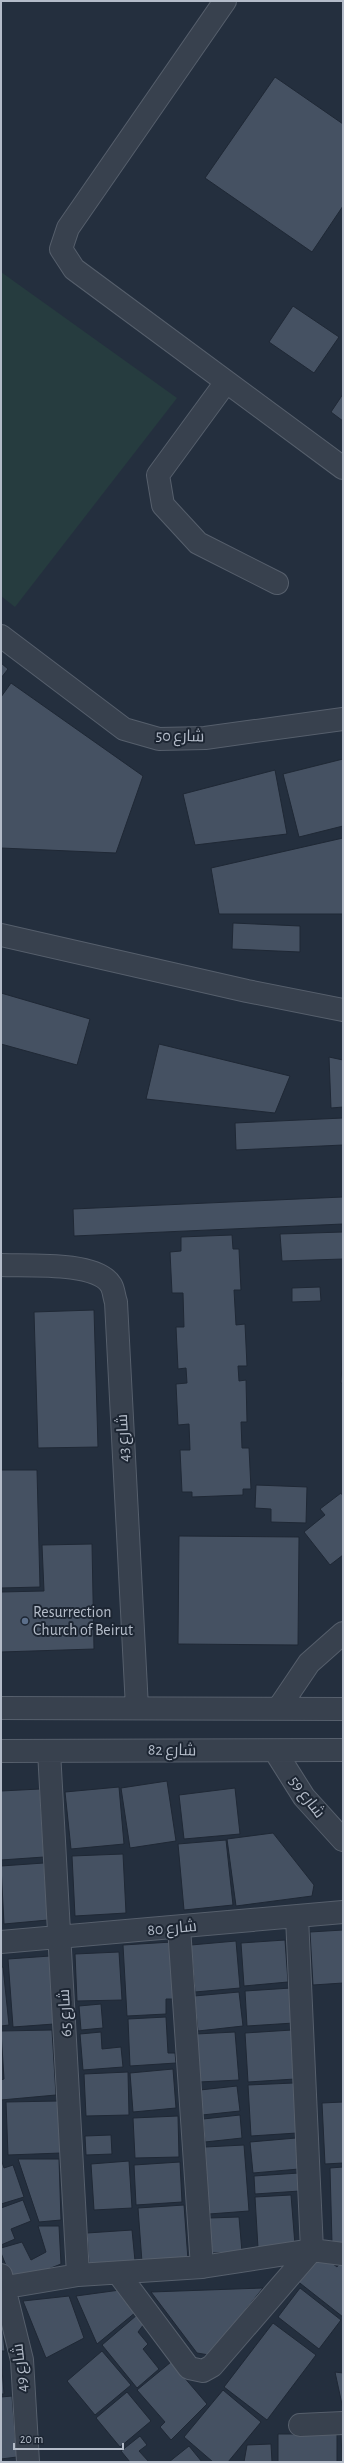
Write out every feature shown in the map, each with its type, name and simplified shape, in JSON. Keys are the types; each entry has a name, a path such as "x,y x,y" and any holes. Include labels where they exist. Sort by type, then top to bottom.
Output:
{"street":[{"path":"225,1 68,228 61,249 74,269 343,468"},
{"path":"226,382 158,475 163,505 198,543 277,583"},
{"name":"شارع 50","path":"1,636 124,729 159,739 205,738 343,719"},
{"path":"1,935 247,991 343,1010"},
{"name":"شارع 43","path":"1,1265 75,1268 98,1273 110,1284 116,1302 137,1708"},
{"path":"278,1708 309,1663 343,1633"},
{"path":"1,1708 343,1709"},
{"name":"شارع 82","path":"1,1751 343,1750"},
{"name":"شارع 65","path":"49,1751 61,1938 78,2275"},
{"name":"شارع 59","path":"275,1751 304,1797 343,1840"},
{"name":"شارع 80","path":"1,1942 179,1928 343,1912"},
{"path":"118,2273 189,2368 203,2371 212,2366 312,2250 297,1917"},
{"path":"179,1928 202,2267"},
{"path":"3,2284 78,2275 202,2267 312,2250 343,2254"},
{"name":"شارع 49","path":"3,2284 22,2360 28,2462"},
{"path":"300,2424 343,2423"}],"green space":[{"path":"1,272 177,398 15,607 1,596"}],"building":[{"path":"275,77 343,124 343,206 312,252 205,178"},
{"path":"293,306 339,337 314,373 269,342"},
{"path":"343,394 343,421 331,412"},
{"path":"1,663 8,669 1,678"},
{"path":"11,683 143,776 116,853 1,848 1,697"},
{"path":"343,759 343,826 299,837 283,774"},
{"path":"275,770 287,834 195,845 183,794"},
{"path":"343,838 343,914 219,914 211,868"},
{"path":"233,923 300,926 300,952 232,949"},
{"path":"1,993 90,1019 77,1065 1,1044"},
{"path":"159,1044 290,1076 275,1113 146,1099"},
{"path":"329,1057 343,1060 343,1107 331,1108"},
{"path":"343,1118 343,1145 236,1150 235,1123"},
{"path":"343,1197 343,1224 74,1236 73,1209"},
{"path":"343,1232 343,1259 282,1261 280,1234"},
{"path":"232,1235 233,1249 239,1249 241,1290 234,1290 236,1325 245,1324 247,1366 238,1366 239,1381 246,1380 247,1422 241,1422 242,1448 249,1448 251,1489 243,1489 243,1495 192,1497 192,1492 182,1492 180,1450 190,1450 189,1424 178,1425 176,1384 187,1383 186,1368 178,1369 176,1327 184,1327 183,1293 172,1293 170,1252 181,1251 181,1237"},
{"path":"320,1287 321,1301 292,1302 292,1288"},
{"path":"94,1310 98,1447 38,1448 34,1312"},
{"path":"343,1345 343,1383 341,1383"},
{"path":"1,1470 37,1470 40,1587 1,1588"},
{"path":"256,1485 307,1487 306,1523 271,1522 271,1509 255,1508"},
{"path":"341,1493 343,1496 343,1555 330,1565 304,1532 325,1515 320,1509"},
{"path":"179,1536 299,1537 298,1645 178,1644"},
{"path":"92,1544 94,1649 1,1652 1,1592 44,1591 42,1545"},
{"path":"167,1781 176,1841 130,1848 121,1788"},
{"path":"119,1787 124,1844 71,1849 65,1792"},
{"path":"235,1788 240,1834 184,1839 179,1795"},
{"path":"40,1789 44,1857 1,1860 1,1791"},
{"path":"273,1833 314,1885 312,1896 236,1906 227,1839"},
{"path":"226,1840 233,1905 184,1910 178,1844"},
{"path":"123,1854 126,1913 75,1916 72,1856"},
{"path":"44,1863 48,1920 4,1924 1,1866"},
{"path":"343,1930 343,1983 313,1985 310,1932"},
{"path":"285,1940 288,1982 244,1986 241,1943"},
{"path":"236,1941 240,1988 195,1992 191,1945"},
{"path":"172,1942 176,1999 166,1999 166,2014 127,2016 123,1945"},
{"path":"119,1952 122,2000 77,2001 75,1954"},
{"path":"50,1956 54,2024 13,2027 8,1959"},
{"path":"1,1967 3,1967 9,2025 1,2026"},
{"path":"291,1988 294,2023 247,2026 245,1991"},
{"path":"239,1992 243,2026 198,2031 194,1996"},
{"path":"101,2004 103,2028 81,2030 79,2006"},
{"path":"166,2017 168,2053 175,2053 176,2063 130,2066 128,2019"},
{"path":"52,2030 56,2095 1,2100 1,2080 4,2079 1,2031"},
{"path":"292,2030 295,2079 248,2082 245,2033"},
{"path":"101,2032 102,2049 121,2047 123,2067 83,2070 80,2034"},
{"path":"235,2032 239,2080 199,2082 196,2034"},
{"path":"173,2069 176,2108 133,2112 130,2073"},
{"path":"128,2072 129,2115 86,2116 84,2074"},
{"path":"294,2083 297,2133 251,2136 248,2085"},
{"path":"237,2086 240,2111 202,2115 200,2090"},
{"path":"59,2101 61,2153 8,2155 6,2102"},
{"path":"343,2102 343,2163 325,2164 322,2103"},
{"path":"240,2115 242,2138 205,2142 203,2119"},
{"path":"178,2116 179,2157 135,2158 133,2118"},
{"path":"111,2135 112,2154 86,2155 85,2136"},
{"path":"296,2138 299,2169 253,2173 250,2142"},
{"path":"244,2145 249,2211 209,2214 205,2147"},
{"path":"1,2159 4,2168 13,2165 24,2197 1,2204"},
{"path":"18,2159 59,2159 61,2220 39,2222"},
{"path":"129,2161 132,2208 94,2210 91,2164"},
{"path":"180,2162 182,2202 136,2205 134,2165"},
{"path":"343,2167 343,2243 332,2243 330,2168"},
{"path":"299,2173 300,2191 255,2194 254,2176"},
{"path":"291,2195 295,2245 258,2248 255,2197"},
{"path":"23,2200 31,2221 11,2229 15,2239 1,2245 1,2208"},
{"path":"184,2205 188,2260 142,2262 138,2208"},
{"path":"239,2217 242,2252 212,2253 209,2218"},
{"path":"38,2226 59,2226 61,2264 13,2283 1,2253 1,2248 22,2242 31,2260 46,2252"},
{"path":"132,2230 135,2261 89,2264 87,2233"},
{"path":"318,2252 337,2267 343,2259 343,2317 296,2280"},
{"path":"263,2288 209,2355 197,2353 151,2292"},
{"path":"300,2288 341,2320 319,2349 278,2317"},
{"path":"120,2290 136,2312 97,2344 76,2296"},
{"path":"69,2296 84,2338 46,2358 23,2301"},
{"path":"1,2314 5,2351 1,2351"},
{"path":"137,2315 144,2324 138,2332 148,2344 143,2349 159,2369 137,2388 102,2345"},
{"path":"273,2323 316,2355 267,2420 224,2387"},
{"path":"102,2351 131,2385 95,2415 67,2381"},
{"path":"1,2358 4,2394 1,2394"},
{"path":"171,2362 207,2404 171,2440 160,2427 165,2422 137,2390"},
{"path":"335,2372 343,2373 343,2409"},
{"path":"223,2390 261,2422 228,2462 213,2462 184,2437"},
{"path":"127,2392 151,2421 120,2447 96,2418"},
{"path":"12,2396 17,2457 1,2459 1,2397"},
{"path":"341,2431 343,2431 343,2462 342,2462"},
{"path":"278,2434 337,2434 337,2462 278,2462"},
{"path":"140,2436 147,2445 139,2451 149,2462 130,2462 121,2451"},
{"path":"271,2444 272,2462 244,2462 247,2445"},
{"path":"189,2446 202,2462 169,2462"}],"place":[{"name":"Resurrection Church of Beirut","path":"25,1621"}]}
